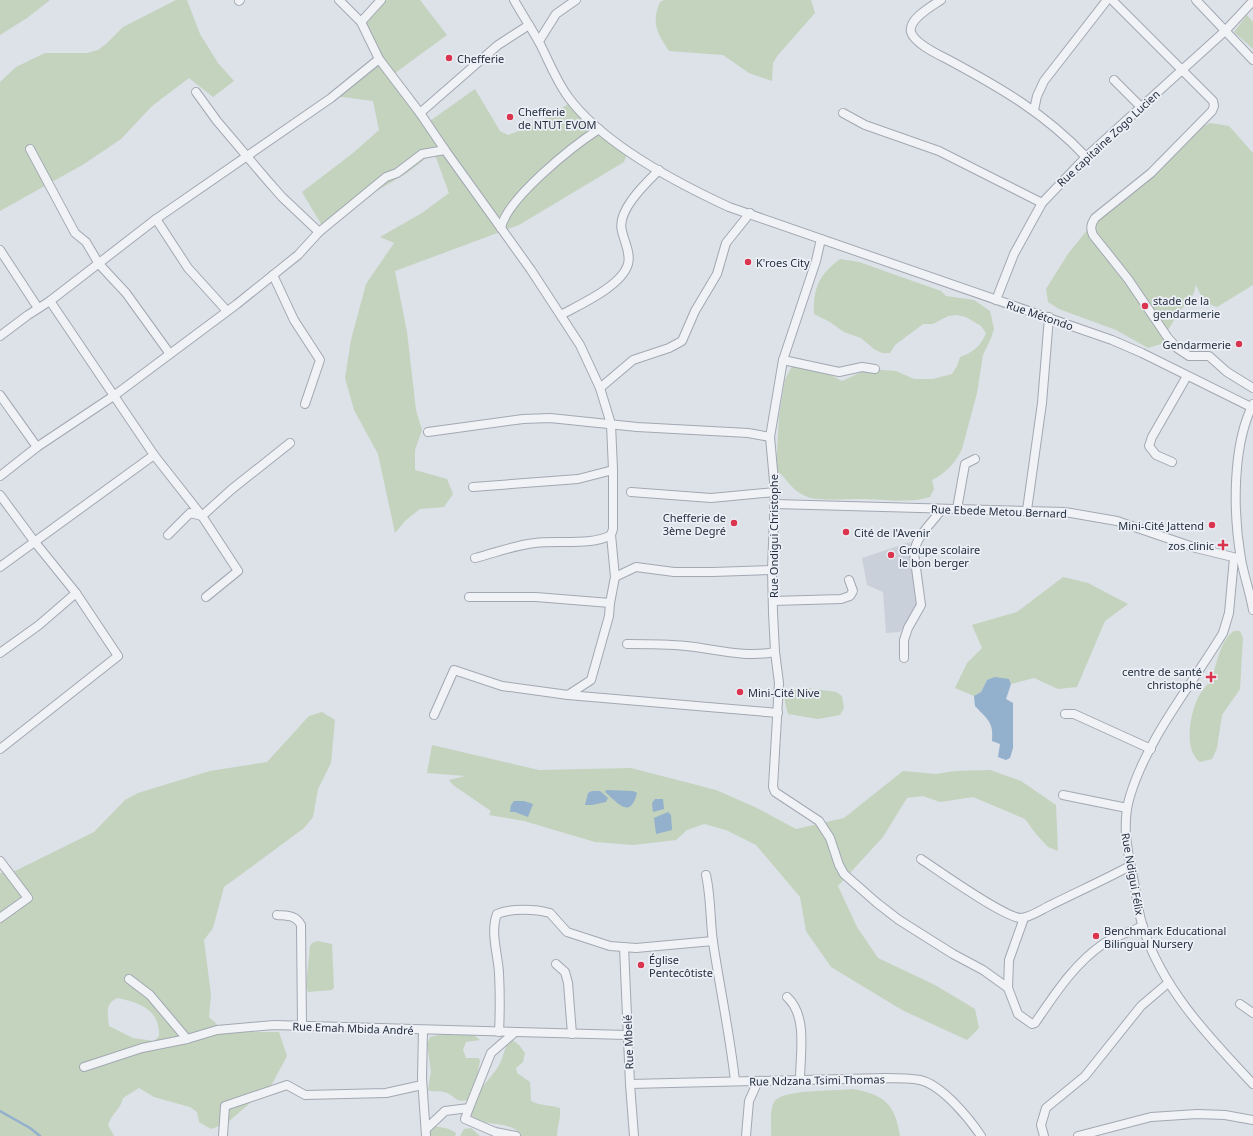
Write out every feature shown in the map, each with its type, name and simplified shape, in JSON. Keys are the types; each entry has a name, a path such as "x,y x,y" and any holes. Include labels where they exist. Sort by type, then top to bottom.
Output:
{"street":[{"path":"339,0 362,22 379,59 420,113 561,315 580,345 600,388 611,424 613,470 613,529 611,535 615,578 609,616 591,680 568,695"},
{"path":"362,22 381,0"},
{"name":"Rue Métondo","path":"514,0 539,41 568,98 586,118 599,129 659,170 697,192 750,214 1112,340 1252,406"},
{"path":"539,41 556,14 576,0"},
{"path":"941,0 921,14 911,24 911,31 914,37 929,49 1009,94 1034,110 1052,124 1086,157"},
{"path":"1034,110 1037,96 1044,80 1107,0"},
{"path":"1112,0 1181,71 1213,101 1214,106 1212,111 1151,174 1095,218 1091,223 1091,230 1093,235 1128,279 1168,338 1177,348 1189,356 1209,356 1227,372 1253,388"},
{"path":"1196,0 1253,60"},
{"name":"Rue capitaine Zogo Lucien","path":"996,300 1014,254 1042,203 1086,157 1225,31 1253,1"},
{"path":"420,113 512,34 529,25"},
{"path":"0,336 50,301 156,219 331,98 379,59"},
{"path":"1114,80 1141,107"},
{"path":"196,92 217,121 282,197 320,232"},
{"path":"843,113 865,125 939,152 1042,203"},
{"path":"501,228 506,215 513,205 539,177 576,145 599,129"},
{"path":"30,149 75,234 86,242 99,264 126,293 170,354"},
{"path":"0,476 37,447 115,395 273,276 298,255 320,232 386,177 397,173 422,154 445,150"},
{"path":"561,315 592,300 620,276 628,265 630,257 620,224 631,202 645,184 659,170"},
{"path":"600,388 633,360 669,348 682,341 697,306 717,274 726,243 750,214"},
{"path":"156,219 188,268 227,311"},
{"name":"Rue Ondigui Christophe","path":"821,239 816,261 783,360 770,437 775,492 772,570 773,601 775,652 779,683 773,787 774,792 819,821 830,838 839,865 844,874 877,903 899,920 953,954 988,973 1008,988"},
{"path":"0,250 38,308"},
{"path":"273,276 294,320 320,360 304,404"},
{"path":"50,301 115,395 154,455 202,516 238,571 206,597"},
{"path":"1027,510 1042,403 1049,317"},
{"path":"783,360 840,372 862,367 875,369"},
{"path":"1172,462 1156,455 1150,446 1152,437 1187,376"},
{"path":"0,395 37,447"},
{"path":"1252,406 1240,449 1237,470 1237,558 1253,610"},
{"path":"428,432 523,419 550,418 611,424 748,433 770,437"},
{"path":"202,516 232,489 290,443"},
{"path":"0,567 154,455"},
{"path":"957,509 965,464 975,459"},
{"path":"473,487 578,479 613,470"},
{"path":"631,492 664,496 711,498 775,492"},
{"path":"0,495 34,541 76,593 118,656 0,749"},
{"name":"Rue Ebede Metou Bernard","path":"775,504 1065,512 1117,521 1156,535 1237,558"},
{"path":"904,658 904,640 908,628 921,605 914,553 915,546 918,538 942,509"},
{"path":"168,535 190,513 202,516"},
{"path":"475,558 533,543 584,541 606,538 611,535"},
{"name":"Rue Ndigui Félix","path":"1237,558 1229,613 1223,633 1164,724 1142,763 1127,808 1126,835 1130,866 1142,926 1168,982 1208,1034 1253,1084"},
{"path":"615,578 636,567 674,572 772,570"},
{"path":"773,601 841,600 850,596 853,591 849,580"},
{"path":"0,653 38,625 76,593"},
{"path":"469,598 536,597 610,603"},
{"path":"627,644 687,646 757,655 775,652"},
{"path":"434,714 454,670 502,686 568,695 778,713"},
{"path":"1065,714 1074,714 1151,749"},
{"path":"1063,795 1127,808"},
{"path":"921,859 1012,916 1024,918 1092,887 1130,866"},
{"path":"0,862 28,898 0,918"},
{"path":"706,875 710,891 713,941 732,1054 735,1081"},
{"path":"499,1032 500,991 495,919 497,914 506,910 550,913 564,930 569,933 604,944 624,947 653,947 713,941"},
{"path":"277,915 294,916 301,925 302,1025"},
{"path":"1024,918 1009,960 1008,988 1021,1017 1028,1022 1035,1023 1070,975 1088,957 1104,944 1142,926"},
{"name":"Rue Mbelé","path":"624,947 627,1035 634,1136"},
{"path":"556,964 565,972 568,982 572,1034"},
{"path":"129,979 150,995 187,1039"},
{"path":"1044,1136 1041,1126 1046,1108 1084,1076 1138,1010 1168,982"},
{"path":"787,997 796,1007 801,1020 800,1080"},
{"path":"1240,1004 1253,1013"},
{"name":"Rue Emah Mbida André","path":"84,1067 142,1048 187,1039 217,1030 302,1025 514,1033 627,1035"},
{"path":"423,1030 422,1085 426,1132"},
{"path":"514,1033 491,1053 465,1119 495,1132 516,1136"},
{"name":"Rue Ndzana Tsimi Thomas","path":"630,1084 904,1078 922,1080 936,1086 966,1116 981,1136"},
{"path":"746,1136 749,1101 758,1081"},
{"path":"223,1136 225,1106 287,1085 305,1095 386,1093 422,1085"},
{"path":"426,1132 445,1111 469,1108"},
{"path":"1078,1136 1151,1117 1196,1114 1225,1115 1253,1120"}],"shaded area":[{"path":"910,542 919,604 900,632 886,633 883,592 867,585 862,558"}],"green space":[{"path":"0,0 50,0 27,18 0,35"},
{"path":"176,0 187,0 200,34 218,63 234,81 213,97 189,78 152,106 121,139 84,164 0,211 0,82 16,67 45,53 87,53 98,50 123,27"},
{"path":"380,0 420,0 447,35 391,76 427,123 475,89 500,131 508,135 535,125 573,101 584,115 628,150 624,162 519,225 395,271 407,332 416,410 422,430 415,450 415,470 447,479 453,494 444,507 420,509 406,520 395,533 378,454 354,410 345,378 351,340 366,284 394,243 380,237 422,213 449,193 434,152 407,173 321,224 302,192 353,153 379,130 373,101 327,95 378,59 365,33 366,17"},
{"path":"664,0 811,0 815,13 778,55 773,63 772,81 749,73 723,55 669,51 661,39 656,22 657,9 660,2"},
{"path":"1247,15 1253,22 1253,49 1234,32"},
{"path":"1210,123 1229,126 1253,153 1253,285 1217,307 1204,302 1196,285 1193,294 1176,317 1161,344 1148,348 1116,330 1059,309 1048,302 1046,289 1068,254 1099,215 1161,170 1187,141 1202,127"},
{"path":"840,259 859,262 941,291 946,296 974,300 990,311 994,329 983,355 977,393 962,449 950,467 932,480 934,489 930,497 904,501 813,498 802,494 793,488 776,470 779,416 785,380 793,364 800,358 842,381 868,369 896,371 914,379 933,379 952,374 960,357 976,348 982,342 986,333 981,326 966,317 957,315 948,316 933,324 923,324 895,345 890,353 882,353 874,349 861,338 844,332 830,322 814,314 816,289 822,277"},
{"path":"1063,577 1088,583 1128,604 1105,621 1077,687 1058,689 1034,678 1011,684 1009,679 987,680 981,692 974,696 955,688 967,663 982,648 972,625 1017,612"},
{"path":"1234,631 1240,631 1243,638 1240,689 1222,715 1217,748 1212,759 1200,762 1191,749 1190,730 1193,710 1200,694 1212,677 1223,644"},
{"path":"807,688 836,692 842,696 844,708 840,715 818,719 788,714 785,702 785,692"},
{"path":"322,712 335,720 331,763 318,789 313,817 304,828 224,887 213,928 204,940 211,995 209,1017 225,1032 279,1032 287,1056 272,1084 227,1123 211,1129 199,1122 197,1112 190,1107 154,1097 139,1088 123,1098 122,1102 109,1121 108,1125 114,1136 0,1136 0,873 13,872 94,832 125,800 138,793 210,771 267,762 309,716","holes":["118,998 141,1005 153,1014 158,1027 159,1036 154,1041 133,1038 109,1026 108,1009 111,1003"]},
{"path":"432,745 539,770 631,768 716,790 755,807 796,829 844,818 903,771 936,774 955,771 990,770 1021,781 1056,805 1058,851 1048,847 1025,819 973,797 940,802 923,796 907,798 883,837 838,886 857,927 878,958 935,985 975,1009 979,1028 967,1040 902,1010 831,967 806,931 800,897 756,845 726,830 704,824 687,830 676,840 633,845 595,842 524,821 489,815 491,811 453,785 449,780 465,776 427,773"},
{"path":"318,941 332,944 334,987 332,990 308,992 306,986 310,946 312,943"},
{"path":"443,1034 468,1034 480,1040 466,1042 463,1050 466,1058 479,1058 480,1061 475,1088 468,1100 457,1100 448,1093 428,1090 431,1071 427,1044 430,1037"},
{"path":"510,1038 519,1045 525,1053 523,1062 516,1068 517,1073 530,1082 531,1101 538,1104 560,1108 557,1136 521,1136 518,1131 513,1128 472,1118 472,1109 476,1097 498,1066"},
{"path":"852,1089 872,1094 886,1102 895,1116 900,1136 771,1136 772,1106 774,1102 780,1098 788,1094 811,1091"},
{"path":"429,1125 449,1129 456,1133 455,1136 427,1136"},
{"path":"471,1128 480,1136 460,1136 464,1129"}],"water":[{"path":"995,677 1009,679 1011,684 1006,699 1013,703 1013,748 1010,758 1006,760 998,757 1000,744 992,741 991,725 975,706 974,696 981,692 987,680"},
{"path":"606,790 633,791 637,793 631,806 623,807 605,792"},
{"path":"592,791 600,791 608,798 606,802 585,805 588,793"},
{"path":"655,799 663,799 664,809 653,812 652,803"},
{"path":"514,801 524,801 533,804 528,817 515,812 510,812 511,805"},
{"path":"668,812 671,815 672,830 656,834 654,818"}],"waterway":[{"path":"0,1111 30,1128 40,1136"}],"place":[{"name":"Chefferie","path":"449,58"},
{"name":"Chefferie de NTUT EVOM","path":"510,117"},
{"name":"K'roes City","path":"748,262"},
{"name":"stade de la gendarmerie","path":"1145,306"},
{"name":"Gendarmerie","path":"1239,344"},
{"name":"Chefferie de 3ème Degré","path":"734,523"},
{"name":"Mini-Cité Jattend","path":"1212,525"},
{"name":"Cité de l'Avenir","path":"846,532"},
{"name":"zos clinic","path":"1223,545"},
{"name":"Groupe scolaire le bon berger","path":"891,555"},
{"name":"centre de santé christophe","path":"1211,677"},
{"name":"Mini-Cité Nive","path":"740,692"},
{"name":"Benchmark Educational Bilingual Nursery","path":"1096,936"},
{"name":"Église Pentecôtiste","path":"641,965"}]}
